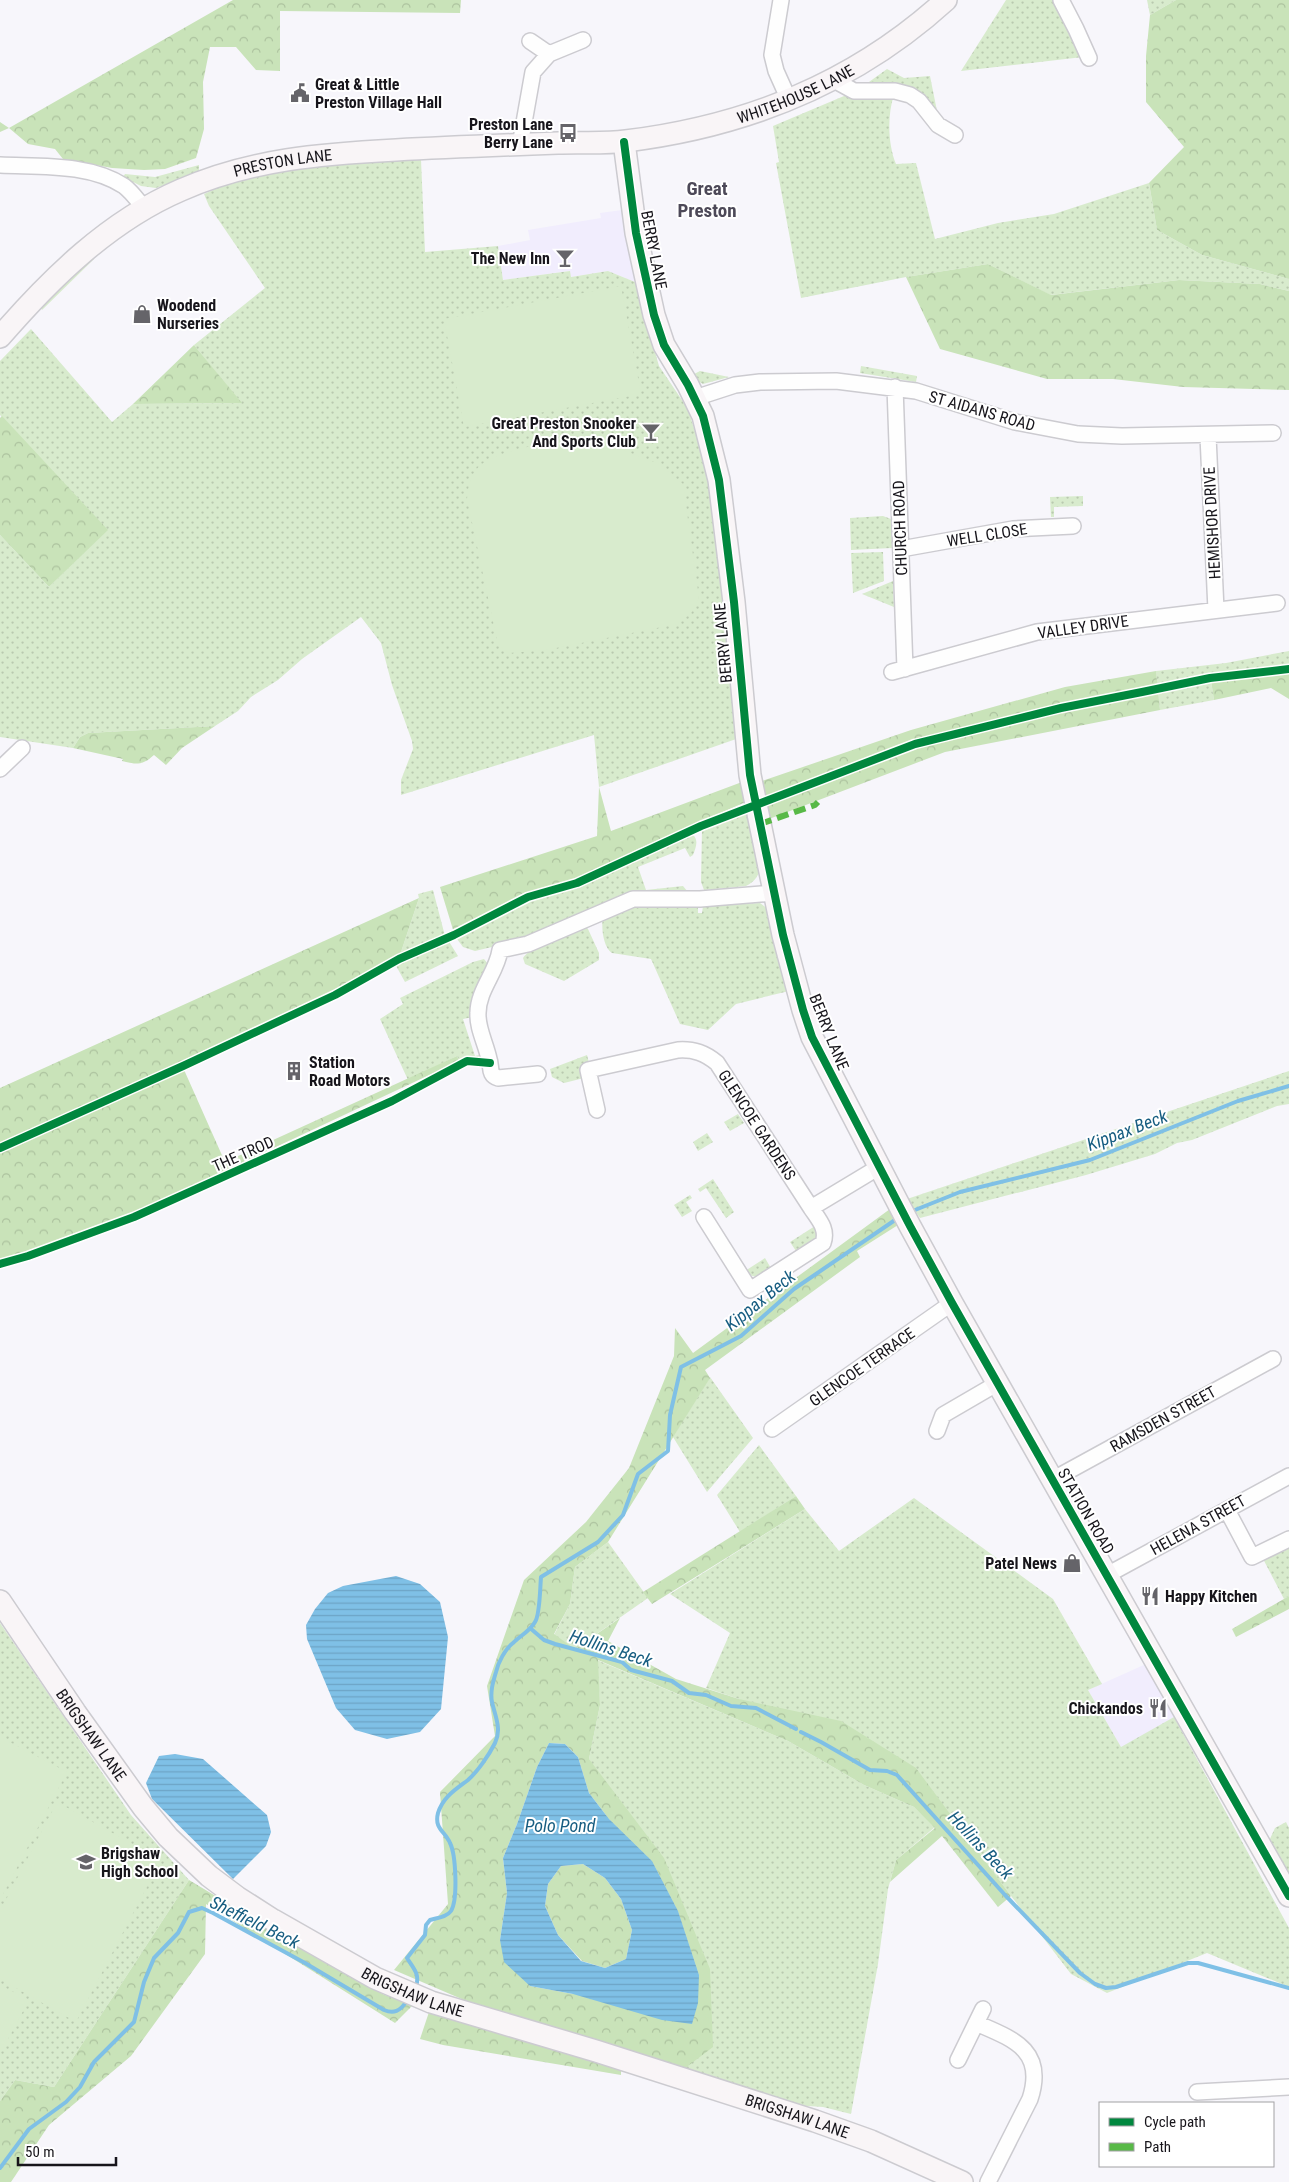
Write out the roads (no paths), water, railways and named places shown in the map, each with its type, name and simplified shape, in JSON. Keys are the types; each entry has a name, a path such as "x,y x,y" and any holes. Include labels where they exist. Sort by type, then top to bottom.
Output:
{"street":[{"path":"781,0 772,55 776,71 789,100"},
{"name":"WHITEHOUSE LANE","path":"624,142 691,131 726,122 789,100 834,80 896,43 946,0"},
{"path":"1061,0 1089,58"},
{"path":"530,40 549,54"},
{"path":"520,144 532,72 549,54 583,40"},
{"path":"834,80 854,91 895,91 910,95 919,101 938,125 955,135"},
{"name":"PRESTON LANE","path":"0,337 61,271 120,224 180,190 214,177 273,161 340,154 520,144 624,142"},
{"name":"BERRY LANE","path":"624,142 636,233 654,315 664,345 695,398 703,416 719,480 724,511 750,775 792,972 812,1037 864,1138"},
{"path":"0,165 59,168 92,173 125,187 145,209"},
{"name":"ST AIDANS ROAD","path":"695,398 735,386 785,380 836,381 895,387 936,397 1015,422 1078,434 1208,436 1273,433"},
{"name":"CHURCH ROAD","path":"895,387 901,549 899,670"},
{"name":"HEMISHOR DRIVE","path":"1208,436 1216,610"},
{"name":"WELL CLOSE","path":"901,549 1013,529 1073,526"},
{"name":"VALLEY DRIVE","path":"899,670 1037,632 1277,603"},
{"path":"0,769 22,748"},
{"path":"538,1074 498,1078 493,1076 491,1072 478,1013 481,997 498,961 500,950 528,944 633,900 700,899 774,893"},
{"name":"GLENCOE GARDENS","path":"597,1110 588,1070 678,1050 699,1052 717,1063 824,1228 823,1243 750,1290 704,1217"},
{"name":"STATION ROAD","path":"864,1138 952,1304 1108,1575 1289,1896"},
{"path":"811,1208 879,1167"},
{"name":"GLENCOE TERRACE","path":"772,1430 952,1304"},
{"name":"RAMSDEN STREET","path":"1052,1480 1273,1359"},
{"path":"937,1431 943,1415 998,1382"},
{"name":"HELENA STREET","path":"1108,1575 1289,1476"},
{"path":"1227,1510 1252,1557 1289,1538"},
{"name":"BRIGSHAW LANE","path":"0,1601 69,1704 143,1807 168,1837 209,1876 273,1920 375,1978 431,2002 596,2051 815,2122 871,2141 962,2182"},
{"path":"958,2060 979,2016 1014,2039 1027,2053 1034,2071 1033,2090 1030,2100 988,2182"},
{"path":"1197,2092 1289,2087"}],"water":[{"path":"396,1576 420,1584 440,1602 448,1637 441,1709 420,1732 387,1739 355,1730 336,1708 307,1639 306,1625 315,1609 328,1593 343,1586"},
{"name":"Polo Pond","path":"549,1743 565,1744 578,1757 589,1793 609,1819 652,1861 678,1911 699,1975 698,2003 692,2024 662,2020 573,1994 530,1986 504,1962 500,1940 507,1893 503,1858 537,1767","holes":["583,1864 605,1878 621,1899 632,1930 626,1959 605,1968 581,1961 558,1935 545,1906 548,1884 561,1866"]},
{"path":"175,1754 203,1759 267,1815 271,1832 266,1846 233,1879 152,1799 146,1783 159,1756"}],"waterway":[{"name":"Kippax Beck","path":"915,1210 960,1192 1090,1160 1238,1101 1289,1086"},
{"name":"Kippax Beck","path":"416,1987 417,1975 407,1958 425,1935 426,1925 430,1920 444,1916 451,1911 455,1897 454,1857 450,1843 437,1823 438,1813 446,1798 479,1768 495,1743 498,1728 491,1698 498,1665 510,1646 537,1619 541,1577 598,1542 623,1515 638,1474 668,1451 670,1415 681,1367 741,1336 794,1289 898,1218"},
{"name":"Hollins Beck","path":"530,1628 544,1640 622,1662 631,1670 672,1681 689,1693 706,1695 731,1706 756,1708 796,1729"},
{"name":"Hollins Beck","path":"801,1732 870,1770 887,1771 897,1775 1005,1895 1080,1973 1095,1984 1106,1988 1116,1987 1188,1963 1198,1963 1289,1988"},
{"name":"Sheffield Beck","path":"0,2168 29,2129 66,2102 80,2087 94,2062 134,2022 144,1982 154,1958 178,1933 189,1912 202,1908 213,1913 305,1963 384,2010 397,2011 406,2002"}],"place":[{"name":"Great & Little Preston Village Hall","path":"300,93"},
{"name":"Preston Lane Berry Lane","path":"568,133"},
{"name":"The New Inn","path":"565,258"},
{"name":"Woodend Nurseries","path":"142,314"},
{"name":"Great Preston Snooker And Sports Club","path":"651,432"},
{"name":"Station Road Motors","path":"294,1071"},
{"name":"Patel News","path":"1072,1563"},
{"name":"Happy Kitchen","path":"1150,1596"},
{"name":"Chickandos","path":"1158,1708"},
{"name":"Brigshaw High School","path":"86,1862"}],"district":[{"name":"Great Preston","path":"707,199"}]}
